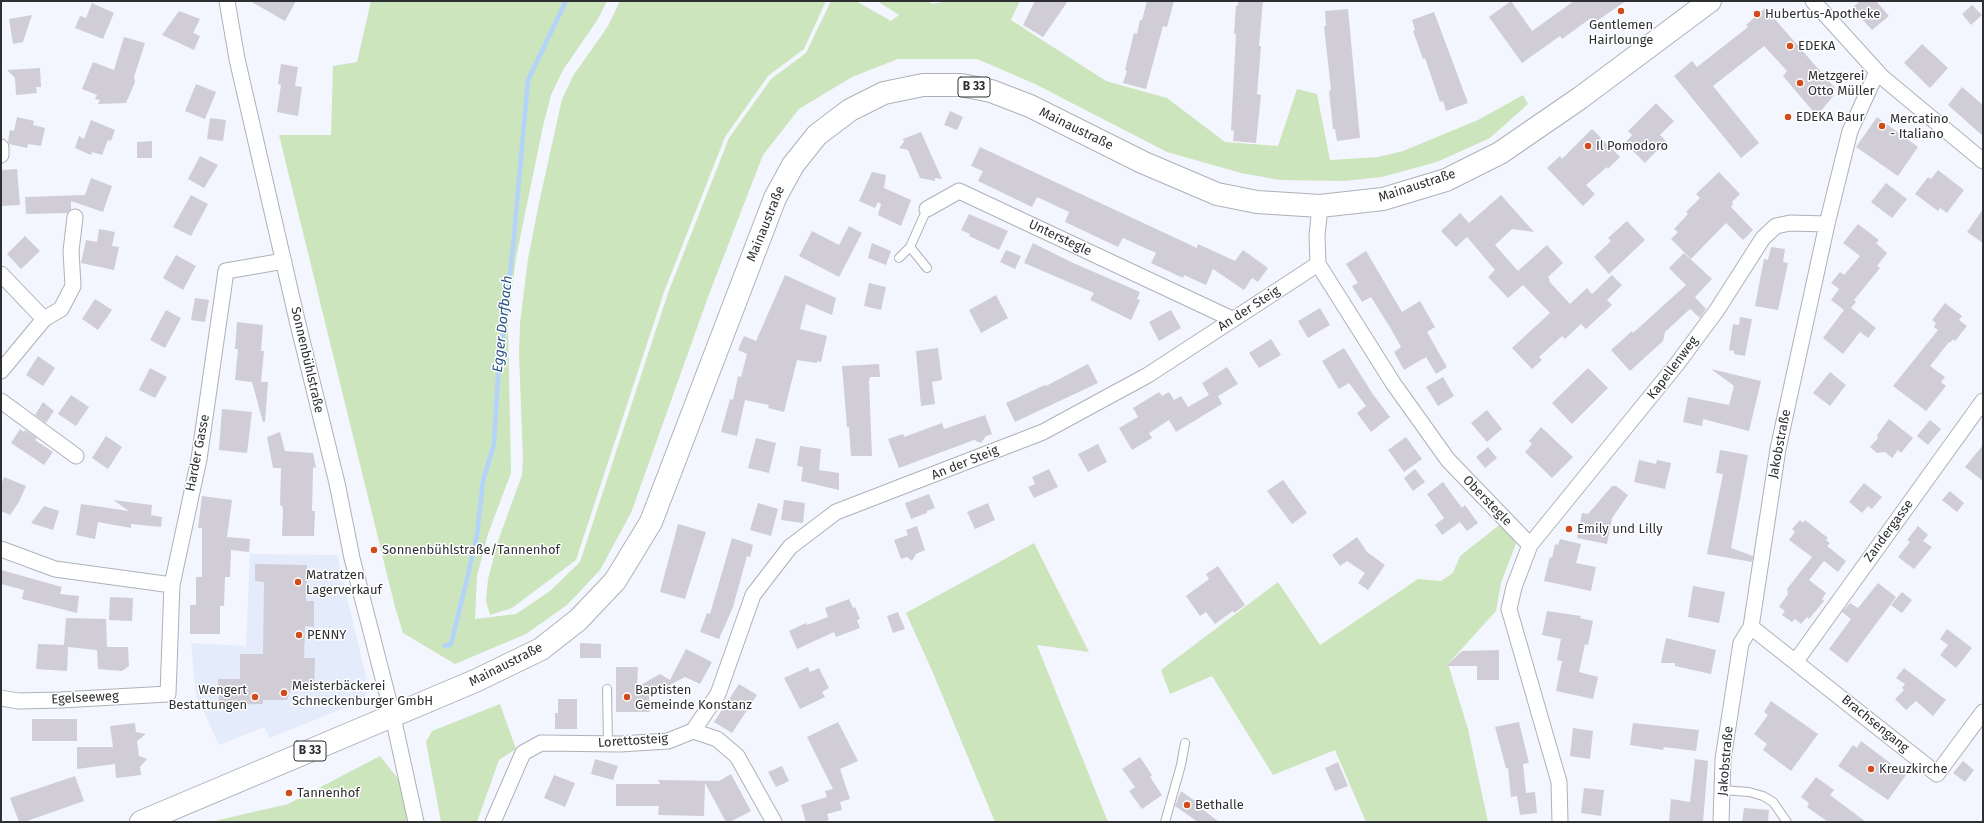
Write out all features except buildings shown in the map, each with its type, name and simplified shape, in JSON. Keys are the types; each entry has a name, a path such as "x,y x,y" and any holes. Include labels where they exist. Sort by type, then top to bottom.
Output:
{"main road":[{"name":"Mainaustraße","path":"141,822 393,717 475,681 541,649 578,620 614,581 651,522 775,198 793,165 817,135 850,110 884,93 923,85 961,85 991,91 1030,106 1142,162 1217,194 1257,202 1320,206 1383,199 1446,180 1500,153 1580,98 1710,1"}],"street":[{"name":"Sonnenbühlstraße","path":"227,1 237,59 297,320 337,482 352,558 393,717 416,822"},
{"path":"1812,1 1877,72 1982,159"},
{"name":"Jakobstraße","path":"1721,822 1723,759 1741,642 1751,626 1778,449 1850,131 1877,72"},
{"path":"1,147 1,154"},
{"name":"Unterstegle","path":"927,209 959,191 1232,319"},
{"path":"1318,264 1320,206"},
{"path":"1,371 44,320 60,309 73,286 71,251 75,217"},
{"name":"Kapellenweg","path":"1530,546 1672,370 1717,310 1763,238 1776,226 1790,223 1828,224"},
{"name":"Harder Gasse","path":"168,694 172,585 199,459 226,271 284,261"},
{"name":"An der Steig","path":"693,731 718,694 753,595 790,547 836,512 1043,432 1148,375 1318,264"},
{"name":"Oberstegle","path":"1318,264 1393,383 1448,460 1530,546"},
{"path":"1,274 44,320"},
{"path":"1,401 76,456"},
{"name":"Zandergasse","path":"1796,661 1983,401"},
{"path":"1530,546 1514,587 1510,609 1559,782 1560,822"},
{"path":"1,549 55,569 172,585"},
{"name":"Brachsengang","path":"1751,626 1937,774 1983,712"},
{"name":"Egelseeweg","path":"1,698 18,700 61,700 168,694"},
{"path":"693,731 717,739 737,756 774,822"},
{"name":"Lorettosteig","path":"493,822 523,753 541,743 608,744 668,741 693,731"}],"lane":[{"name":"Unterstegle","path":"899,258 910,247 927,209"},
{"path":"910,247 927,268"},
{"path":"607,689 608,744"},
{"path":"1165,822 1181,765 1185,742"},
{"path":"1722,790 1749,792 1763,796 1773,802 1787,822"}],"shaded area":[{"path":"250,554 337,555 367,681 367,693 364,700 270,738 264,727 219,745 196,695 191,643 246,646"}],"green space":[{"path":"371,1 607,1 598,19 563,70 551,95 543,126 516,258 508,322 511,473 488,534 477,576 475,619 516,614 550,591 580,562 668,293 729,138 771,79 806,53 831,1 856,1 891,21 899,15 877,1 927,1 933,4 947,1 1020,1 1011,20 1106,81 1167,98 1225,142 1278,146 1297,89 1317,94 1330,160 1378,157 1403,151 1478,120 1523,95 1528,104 1490,138 1437,162 1382,177 1344,181 1280,180 1241,173 1167,152 1035,84 977,59 898,59 852,77 799,109 763,155 708,297 631,513 600,570 567,605 526,634 455,664 403,633 395,607 279,135 331,135 333,66 357,62"},
{"path":"620,1 826,1 804,49 768,76 725,137 664,292 576,560 512,608 490,615 486,601 488,579 499,538 522,475 523,459 519,354 520,323 528,259 539,203 562,99 573,76 608,26"},
{"path":"1502,523 1517,541 1501,583 1496,611 1448,664 1468,729 1488,822 1366,822 1335,750 1273,775 1212,676 1170,694 1161,670 1278,582 1320,645 1418,579 1441,581 1453,573 1460,556"},
{"path":"1034,543 1089,652 1037,645 1108,822 995,822 933,673 906,613"},
{"path":"500,704 516,749 499,760 477,822 441,822 426,742 432,731"},
{"path":"380,756 400,781 409,822 210,822 288,804"}],"waterway":[{"name":"Egger Dorfbach","path":"445,646 451,644 467,579 477,535 483,481 494,444 498,377 513,247 528,80 566,1"}],"place":[{"name":"Gentlemen Hairlounge","path":"1621,11"},
{"name":"Hubertus-Apotheke","path":"1757,14"},
{"name":"EDEKA","path":"1790,46"},
{"name":"Metzgerei Otto Müller","path":"1800,83"},
{"name":"EDEKA Baur","path":"1788,117"},
{"name":"Mercatino - Italiano","path":"1882,126"},
{"name":"Il Pomodoro","path":"1588,146"},
{"name":"Emily und Lilly","path":"1569,529"},
{"name":"Sonnenbühlstraße/Tannenhof","path":"374,550"},
{"name":"Matratzen Lagerverkauf","path":"298,582"},
{"name":"PENNY","path":"299,635"},
{"name":"Meisterbäckerei Schneckenburger GmbH","path":"284,693"},
{"name":"Wengert Bestattungen","path":"255,697"},
{"name":"Baptisten Gemeinde Konstanz","path":"627,697"},
{"name":"Kreuzkirche","path":"1871,769"},
{"name":"Tannenhof","path":"289,793"},
{"name":"Bethalle","path":"1187,805"}]}
